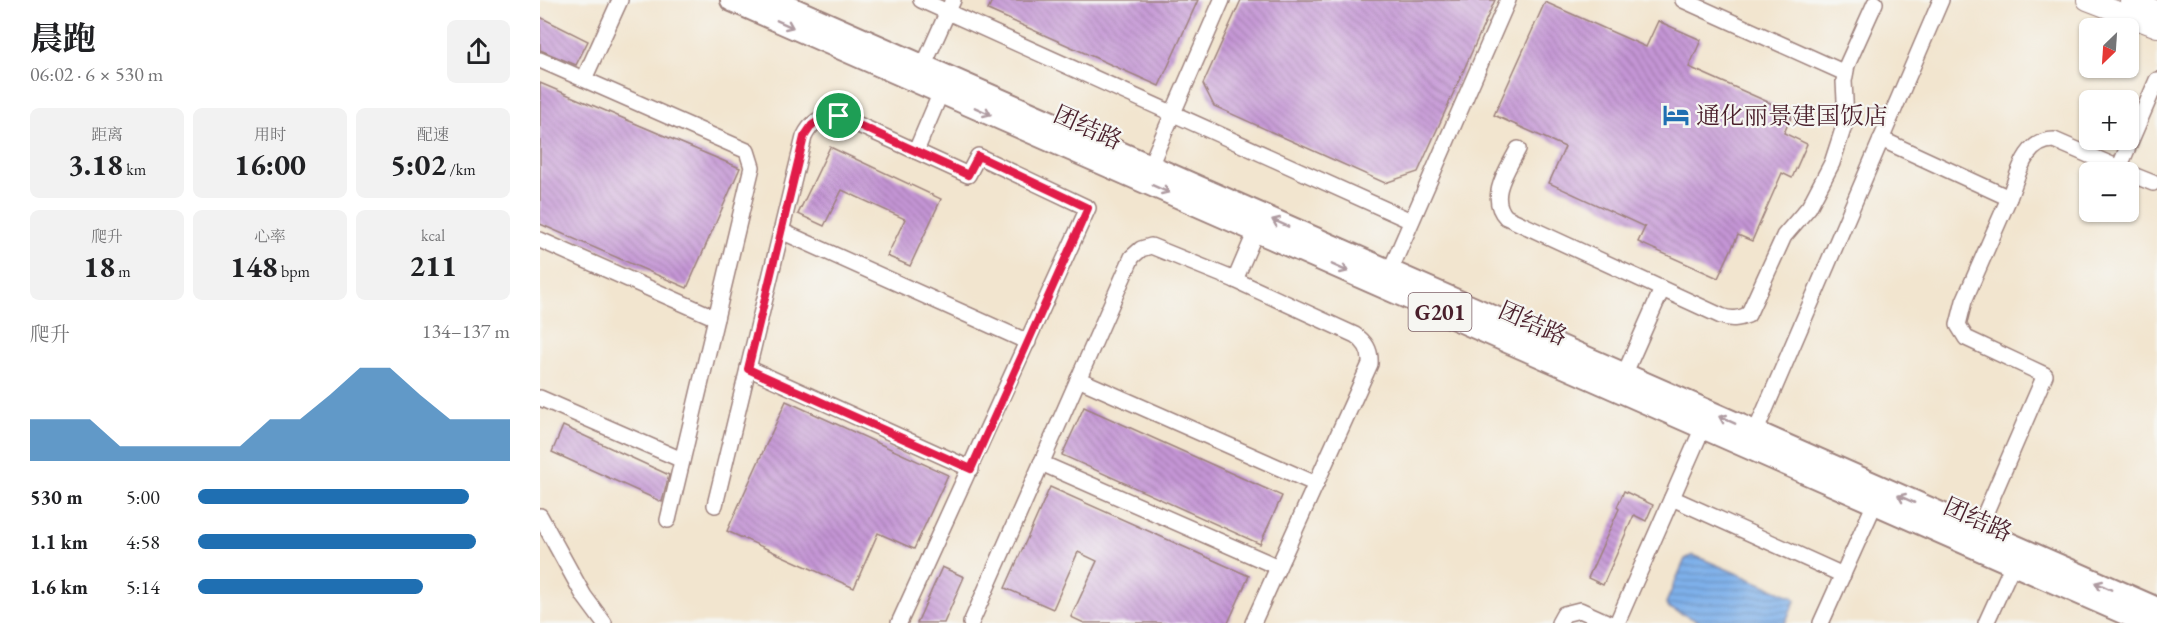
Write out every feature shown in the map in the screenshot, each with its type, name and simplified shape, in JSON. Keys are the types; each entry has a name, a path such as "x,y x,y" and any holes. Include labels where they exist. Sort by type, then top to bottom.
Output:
{"highway":[{"name":"团结路","path":"732,0 2148,623"},
{"name":"团结路","path":"772,0 2157,609"}],"main road":[{"path":"2087,0 2157,27"},
{"path":"2130,0 2157,11"}],"street":[{"path":"584,79 620,0"},
{"path":"921,0 950,6 1173,113 1412,221"},
{"path":"1150,166 1222,0"},
{"path":"1390,272 1508,0"},
{"path":"1683,0 1845,73"},
{"path":"1755,433 1941,0"},
{"path":"1518,149 1498,194 1498,206 1506,217 1726,318 1737,319 1748,315 1784,236 1809,207 1832,164 1846,120 1845,73 1875,3"},
{"path":"923,67 950,6"},
{"path":"540,60 747,151 749,154 752,167 668,519"},
{"path":"2128,162 2157,80"},
{"path":"916,151 941,92"},
{"path":"715,505 804,137 820,118 839,116 968,175 978,156 1088,208 899,623"},
{"path":"1881,139 2009,198"},
{"path":"1978,530 2045,375 1966,338 1959,325 1964,301 2028,152 2042,141 2054,140 2104,162"},
{"path":"2139,177 2153,183"},
{"path":"781,231 1028,342"},
{"path":"1235,280 1256,231"},
{"path":"540,240 716,318"},
{"path":"971,623 1132,257 1141,249 1156,247 1355,335 1368,349 1370,364 1253,623"},
{"path":"1624,375 1662,289"},
{"path":"748,369 971,469"},
{"path":"1078,379 1316,484"},
{"path":"540,398 682,460"},
{"path":"1617,623 1703,427"},
{"path":"1041,463 1278,567"},
{"path":"1672,498 1843,575"},
{"path":"1821,623 1875,503"},
{"path":"542,521 584,596 604,623"},
{"path":"1986,623 2013,564"},
{"path":"1559,623 1564,614 1580,610 1610,623"}],"water":[{"path":"1693,555 1793,597 1795,601 1785,623 1702,623 1667,607 1666,603 1685,559"}],"building":[{"path":"992,0 1198,0 1159,86 988,10"},
{"path":"1241,0 1495,0 1418,172 1385,183 1214,106 1203,84"},
{"path":"1545,2 1646,47 1658,21 1701,40 1689,67 1793,113 1784,133 1807,144 1792,178 1782,173 1752,241 1738,235 1718,278 1638,242 1645,227 1549,183 1565,147 1494,115"},
{"path":"540,17 588,41 576,65 540,50"},
{"path":"540,83 740,168 687,288 540,224"},
{"path":"830,147 941,199 910,266 887,256 905,219 842,190 824,226 798,214"},
{"path":"786,401 948,475 914,549 878,533 854,588 727,531"},
{"path":"1084,407 1282,496 1260,544 1062,455"},
{"path":"563,426 669,475 662,502 552,452"},
{"path":"1050,487 1249,576 1228,623 1084,623 1071,617 1097,561 1078,552 1053,609 1005,588"},
{"path":"1624,491 1653,505 1646,521 1634,515 1603,585 1588,578 1619,509 1617,507"},
{"path":"942,567 964,577 944,623 917,623"}],"place":[{"name":"通化丽景建国饭店","path":"1676,115"}],"route":[{"path":"839,116 968,175 978,156 1088,208 971,469 748,369 804,137 820,118 839,116"}]}
